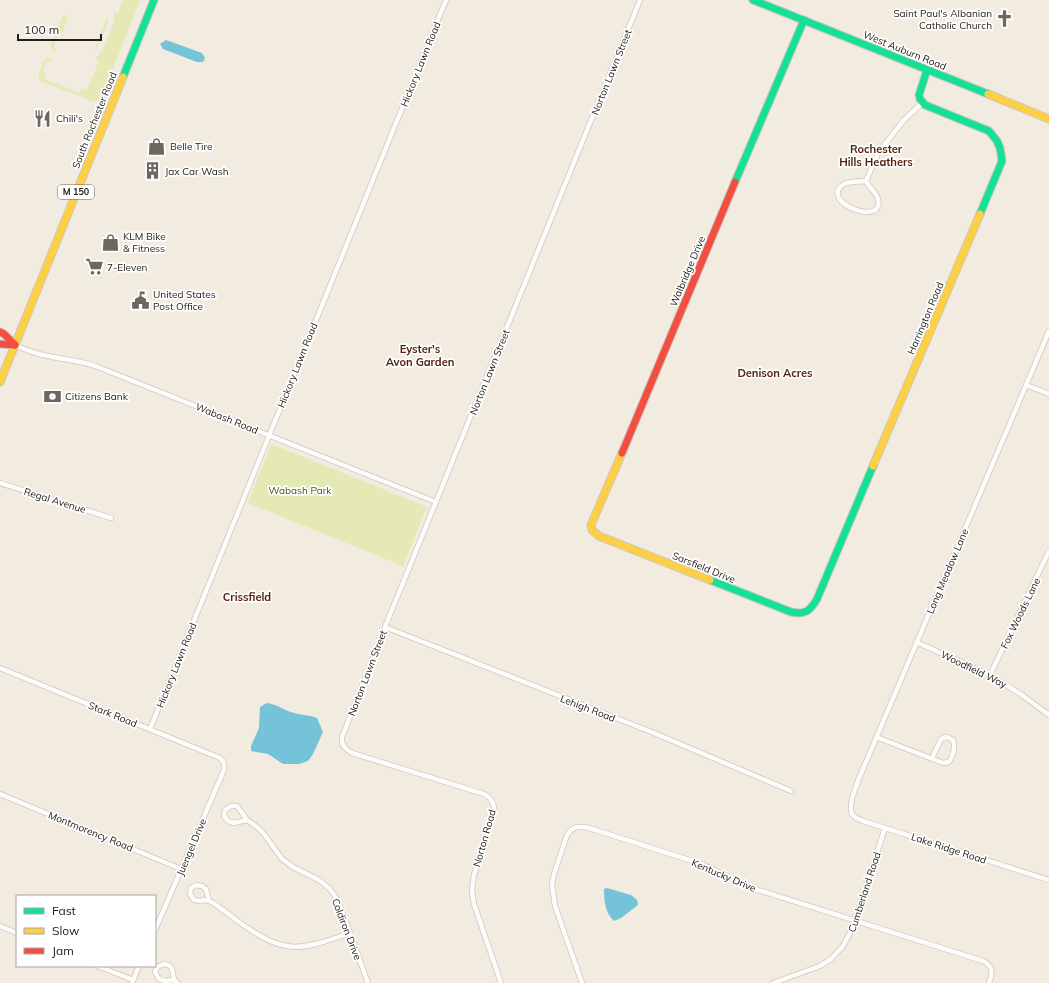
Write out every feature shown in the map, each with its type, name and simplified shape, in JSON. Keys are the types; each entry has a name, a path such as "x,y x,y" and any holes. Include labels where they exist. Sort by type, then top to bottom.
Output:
{"street":[{"name":"South Rochester Road","path":"0,382 154,0"},
{"name":"Hickory Lawn Road","path":"150,730 268,435 446,0"},
{"name":"Norton Lawn Street","path":"343,745 342,737 385,627 640,0"},
{"name":"West Auburn Road","path":"754,0 1049,119"},
{"name":"Walbridge Drive","path":"592,530 592,520 804,20"},
{"path":"866,181 878,153 904,120 923,102 919,95 927,70"},
{"name":"Harrington Road","path":"810,611 817,599 1002,161 1002,150 993,135 988,131 926,105 923,102"},
{"path":"866,181 878,198 878,204 875,210 866,213 843,204 840,201 837,194 842,185 845,183 866,181"},
{"name":"Long Meadow Lane","path":"851,813 850,806 858,780 876,736 1049,331"},
{"path":"0,332 15,345"},
{"path":"0,344 15,345"},
{"name":"Wabash Road","path":"15,345 31,352 90,364 436,502"},
{"path":"1026,385 1049,394"},
{"name":"Regal Avenue","path":"0,483 110,518"},
{"name":"Sarsfield Drive","path":"592,530 599,536 783,610 801,614 810,611"},
{"name":"Fox Woods Lane","path":"990,675 1049,551"},
{"name":"Lehigh Road","path":"385,627 654,733 791,791"},
{"name":"Woodfield Way","path":"916,642 990,675 1022,694 1049,715"},
{"name":"Stark Road","path":"0,668 220,758 224,763"},
{"path":"876,736 943,763 948,762 955,747 954,740 947,737 941,739 932,758"},
{"name":"Norton Road","path":"343,745 352,753 480,793 490,799 494,804 494,812 474,875 472,890 474,904 501,983"},
{"name":"Juengel Drive","path":"156,928 224,770 224,763"},
{"name":"Montmorency Road","path":"0,794 181,869"},
{"name":"Coldiron Drive","path":"247,820 234,822 228,821 224,816 225,810 231,806 237,806 247,820 264,834 282,859 293,867 319,880 330,889 339,902 368,983"},
{"name":"Lake Ridge Road","path":"851,813 857,818 885,828 1049,880"},
{"name":"Kentucky Drive","path":"582,983 554,906 552,885 554,874 567,835 571,830 580,826 586,826 702,864 740,884 983,961 990,966 992,971 989,983"},
{"name":"Cumberland Road","path":"773,983 820,966 832,959 843,946 848,939 855,920 885,828"},
{"path":"209,901 204,887 198,884 191,888 190,896 194,900 209,901 252,931 265,938 289,947 320,944 350,934"},
{"path":"0,926 16,933"},
{"path":"162,964 170,965 176,982 159,979 156,972 157,967 162,964"},
{"path":"100,967 133,982 139,967"}],"green space":[{"path":"123,0 140,0 102,97 99,101 92,101 40,81 38,76 45,59 49,57 53,61 47,61 43,72 46,74 45,79 80,93 82,89 87,90 99,61 95,58 102,52 114,22 114,12 118,14"},
{"path":"65,15 68,18 62,33 59,32 53,47 57,50 53,52 50,48 62,17"},
{"path":"107,18 108,22 97,48 94,50"},
{"name":"Wabash Park","path":"271,444 427,507 403,566 248,503"}],"water":[{"path":"166,40 202,53 205,58 203,62 197,62 163,49 160,44"},
{"path":"267,703 297,714 317,718 323,732 313,754 308,761 299,764 283,764 268,754 251,751 251,746 259,728 260,707"},
{"path":"607,888 631,895 637,900 638,905 621,918 614,921 609,914 604,898 604,889"}],"traffic: fast":[{"path":"123,77 154,0"},
{"path":"753,0 988,94"},
{"path":"735,182 804,20"},
{"path":"927,70 919,95 920,99 925,105 989,131 997,141 1000,148 1002,161 980,214"},
{"path":"710,580 791,612 800,613 807,611 812,607 817,599 873,466"}],"traffic: slow":[{"path":"0,382 123,77"},
{"path":"988,94 1049,119"},
{"path":"873,466 980,214"},
{"path":"622,453 591,525 592,530 599,536 710,580"}],"traffic: jam":[{"path":"622,453 735,182"},
{"path":"0,332 15,345"},
{"path":"0,344 15,345"}],"place":[{"name":"Saint Paul's Albanian Catholic Church","path":"1005,19"},
{"name":"Chili's","path":"43,118"},
{"name":"Belle Tire","path":"157,146"},
{"name":"Jax Car Wash","path":"152,171"},
{"name":"KLM Bike & Fitness","path":"110,242"},
{"name":"7-Eleven","path":"94,267"},
{"name":"United States Post Office","path":"140,300"},
{"name":"Citizens Bank","path":"52,396"}],"district":[{"name":"Rochester Hills Heathers","path":"876,155"},
{"name":"Eyster's Avon Garden","path":"420,355"},
{"name":"Denison Acres","path":"775,373"},
{"name":"Crissfield","path":"247,597"}]}
